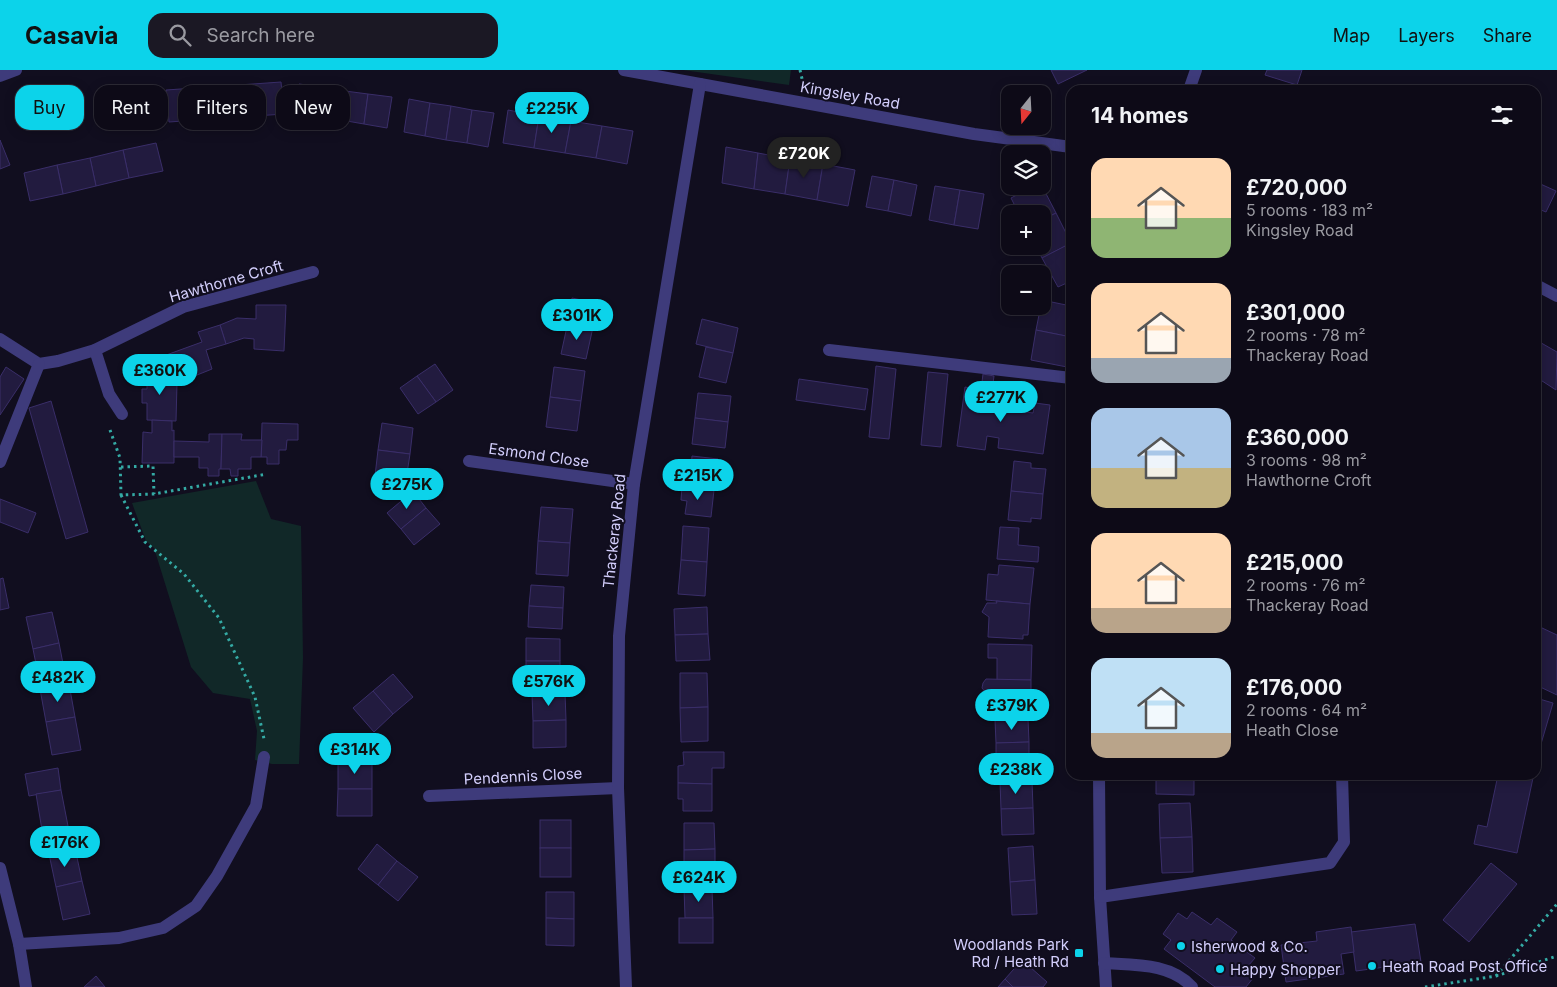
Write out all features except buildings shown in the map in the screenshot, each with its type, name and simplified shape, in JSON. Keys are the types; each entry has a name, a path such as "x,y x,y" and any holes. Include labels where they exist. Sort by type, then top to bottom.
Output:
{"street":[{"path":"0,76 16,70"},
{"name":"Kingsley Road","path":"624,70 974,134 1066,146"},
{"path":"1191,85 1196,70"},
{"name":"Thackeray Road","path":"626,987 618,788 619,636 634,484 700,84"},
{"name":"Hawthorne Croft","path":"38,364 58,362 95,350 183,307 313,272"},
{"path":"1541,288 1557,296"},
{"path":"0,339 38,364 0,462"},
{"path":"95,350 110,394 122,414"},
{"path":"828,350 1066,377"},
{"name":"Esmond Close","path":"469,461 634,484"},
{"path":"19,944 119,938 163,928 196,906 217,876 256,806 264,757"},
{"path":"1100,780 1100,897 1106,987"},
{"path":"1100,897 1330,863 1344,842 1342,780"},
{"name":"Pendennis Close","path":"429,796 618,788"},
{"path":"0,868 19,944 26,987"},
{"path":"1104,963 1150,965 1186,980 1192,987"}],"path":[{"path":"122,414 107,422 118,449 121,467 121,495 145,542 184,574 219,618 256,697 264,731 264,757"},
{"path":"121,467 153,466 154,494"},
{"path":"121,495 154,494 268,474"},
{"path":"1496,976 1557,904"},
{"path":"1425,987 1496,976 1557,956"}],"green space":[{"path":"683,70 791,70 789,85"},
{"path":"256,481 271,519 301,526 303,658 299,764 272,764 255,760 257,731 250,699 213,693 191,667 154,548 146,541 132,503"}],"place":[{"name":"Isherwood & Co.","path":"1181,946"},
{"name":"Woodlands Park Rd / Heath Rd","path":"1079,953"},
{"name":"Heath Road Post Office","path":"1372,966"},
{"name":"Happy Shopper","path":"1220,969"}]}
